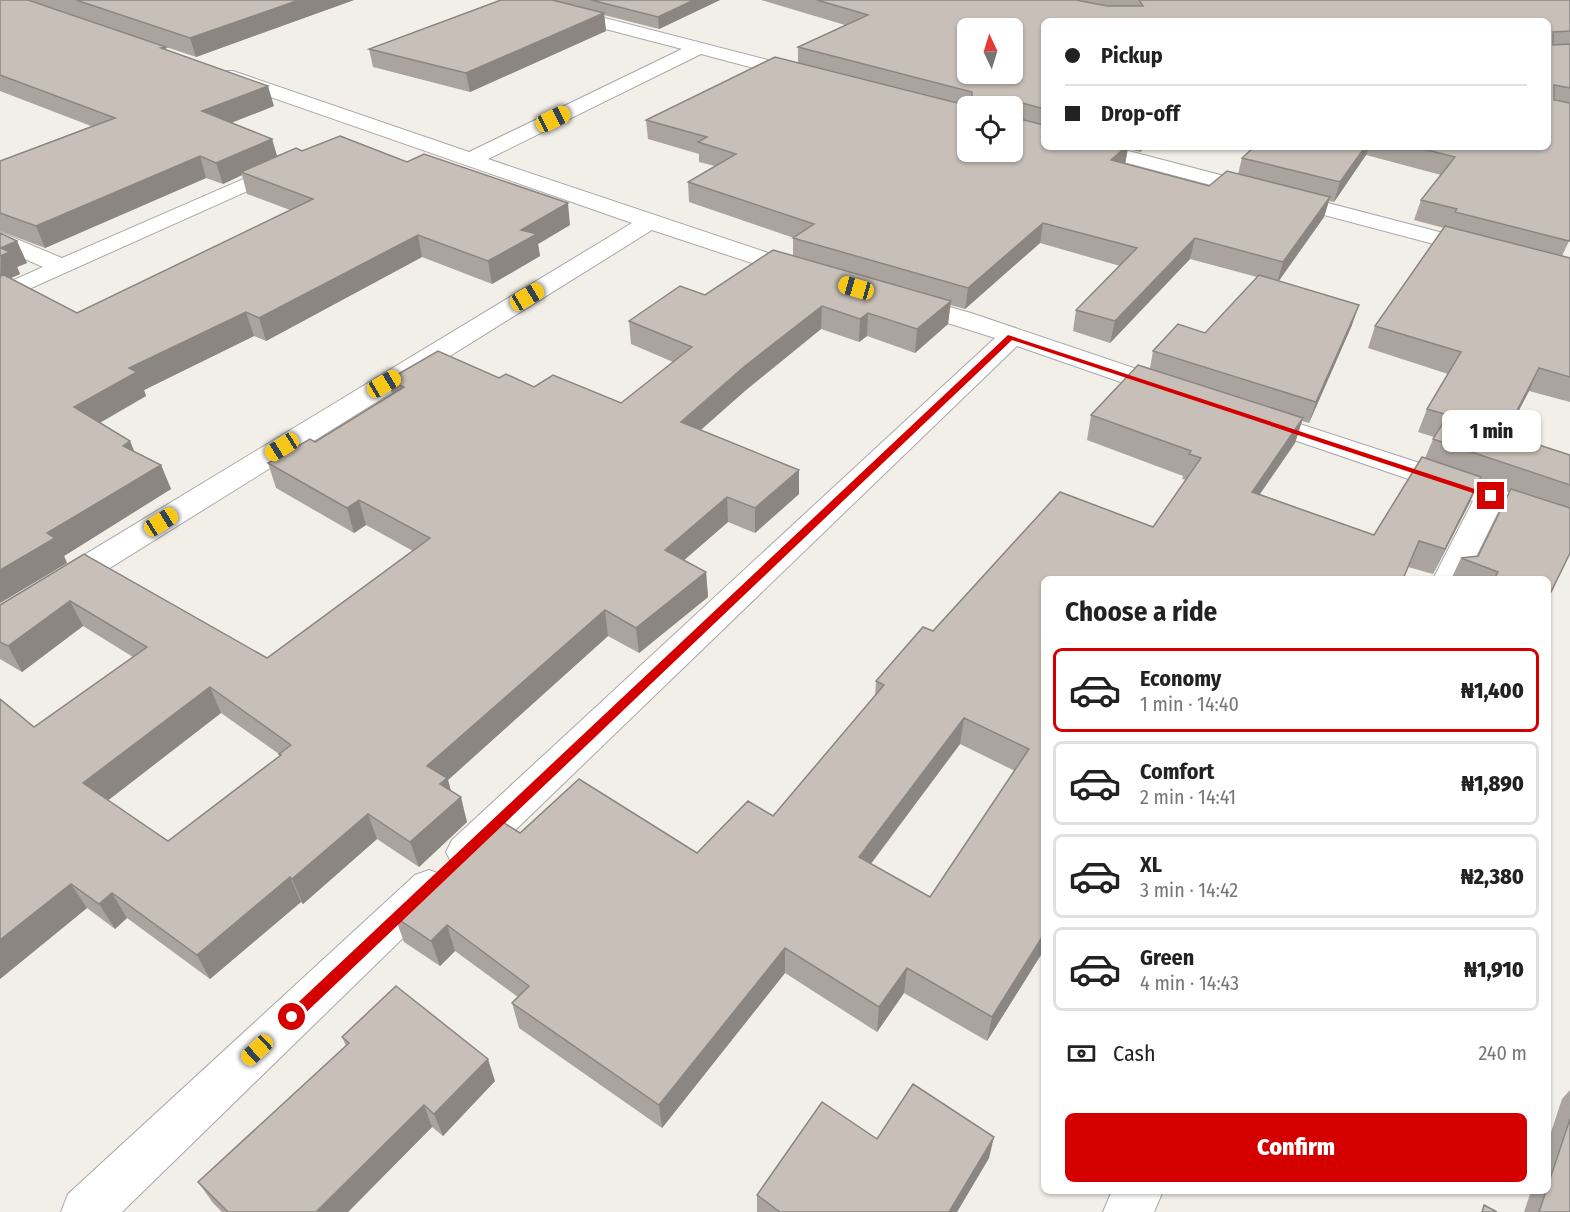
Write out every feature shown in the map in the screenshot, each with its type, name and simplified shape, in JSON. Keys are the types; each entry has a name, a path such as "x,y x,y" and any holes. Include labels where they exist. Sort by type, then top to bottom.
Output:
{"street":[{"path":"516,0 822,80"},
{"path":"470,160 698,48"},
{"path":"208,69 650,222 826,279"},
{"path":"342,141 374,127"},
{"path":"1100,150 1570,273"},
{"path":"0,295 299,161"},
{"path":"0,621 650,222"},
{"path":"0,239 62,267"},
{"path":"882,296 962,318 1011,337 1190,396"},
{"path":"86,1212 1011,337"},
{"path":"1234,411 1570,523"},
{"path":"1451,576 1491,496"},
{"path":"1128,1212 1137,1194"}],"building":[{"path":"0,0 28,0 166,47 161,48 268,86 202,111 272,139 216,163 200,156 36,226 0,213 0,161 115,118 0,75"},
{"path":"76,0 299,0 190,38"},
{"path":"501,0 552,0 604,13 466,73 369,49"},
{"path":"591,0 694,0 658,17"},
{"path":"817,0 1076,0 1107,6 1143,6 1139,0 1570,0 1570,31 1553,32 1553,45 1570,44 1570,88 1554,85 1554,100 1570,103 1570,239 1569,241 1455,212 1457,209 1421,200 1455,157 1427,150 1551,150 1551,18 1041,18 1041,108 1023,103 1023,96 972,96 972,92 798,47 868,15"},
{"path":"775,57 957,103 957,162 1023,162 1023,120 1041,124 1041,150 1123,150 1111,160 1209,186 1227,171 1330,197 1283,262 1195,238 1115,321 1076,310 1137,248 1043,223 968,288 793,238 814,224 688,182 736,154 698,142 707,137 646,120"},
{"path":"340,136 407,162 424,154 568,203 521,230 537,234 488,261 418,235 259,318 246,312 129,368 137,372 74,407 130,441 123,446 161,465 47,533 55,538 0,570 0,276 4,275 77,313 313,199 241,172 296,148 302,151"},
{"path":"1251,150 1363,150 1340,182 1242,158"},
{"path":"1445,226 1570,258 1570,377 1539,368 1505,434 1570,455 1570,485 1433,439 1448,415 1427,409 1461,352 1375,326"},
{"path":"0,233 17,241 1,248 10,252 0,256"},
{"path":"773,250 951,301 917,329 868,313 860,319 822,306 745,366 681,422 799,470 755,508 727,497 665,550 706,572 636,628 605,610 427,766 447,778 440,784 461,797 410,842 368,814 292,879 290,877 197,955 112,893 99,904 71,884 0,940 0,699 34,727 147,647 70,601 8,646 0,642 0,605 84,554 267,658 430,538 359,500 347,508 268,463 310,439 315,442 404,387 388,380 438,351 499,378 506,374 534,387 553,375 621,403 692,347 629,321 680,286 705,295","holes":["210,687 291,745 168,841 83,783"]},
{"path":"1259,275 1359,305 1316,402 1153,351 1178,324 1205,333"},
{"path":"1138,365 1303,418 1252,492 1374,535 1422,457 1481,477 1445,549 1419,541 1404,576 1041,576 1041,939 992,1017 907,968 879,1007 785,948 659,1105 512,1003 529,986 447,925 431,941 395,917 498,819 520,833 579,779 697,853 748,801 773,816 884,685 876,681 923,627 933,631 1060,492 1153,527 1201,458 1189,454 1191,451 1091,415","holes":["964,718 1029,749 930,897 859,857"]},
{"path":"1511,489 1570,508 1570,553 1551,592 1551,576 1496,576 1498,572 1461,558 1478,556"},
{"path":"396,986 488,1059 434,1114 424,1105 316,1212 228,1212 198,1182 349,1043 342,1037"},
{"path":"913,1084 994,1137 949,1212 780,1212 757,1195 822,1102 877,1139"},
{"path":"1570,1119 1570,1212 1539,1212 1545,1194 1551,1194 1551,1176"},
{"path":"1484,1205 1497,1212 1482,1212"}],"route":[{"path":"292,1017 1011,337 1491,496"}]}
